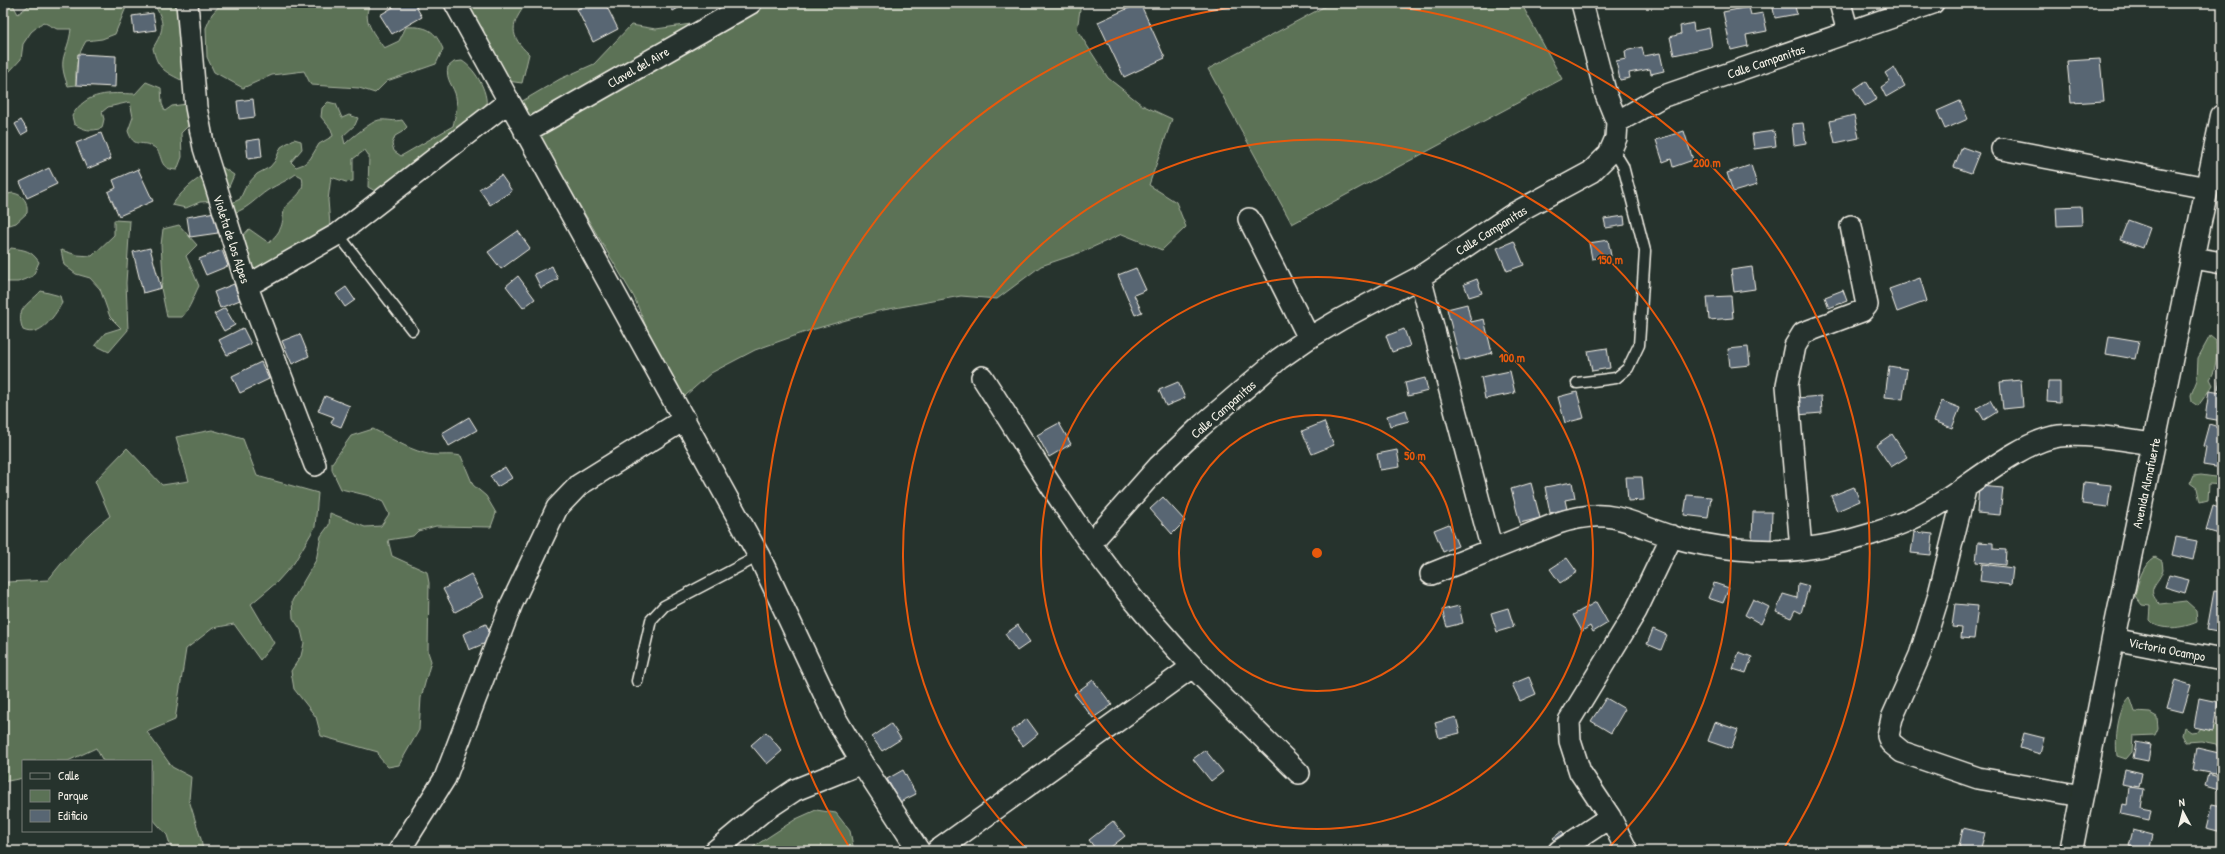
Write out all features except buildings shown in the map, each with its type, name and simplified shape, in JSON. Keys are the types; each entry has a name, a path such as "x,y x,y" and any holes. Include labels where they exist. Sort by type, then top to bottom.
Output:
{"street":[{"name":"Violeta de los Alpes","path":"187,3 196,108 204,148 248,286 315,466"},
{"path":"455,3 508,102 685,419 759,556 836,719 862,763 919,851"},
{"name":"Clavel del Aire","path":"525,132 751,3"},
{"path":"1582,3 1606,95 1617,122"},
{"path":"1840,3 1848,32"},
{"name":"Calle Campanitas","path":"1091,543 1159,466 1195,432 1280,359 1309,338 1420,277 1515,213 1591,172 1609,154 1616,138 1617,122 1661,97 1933,3"},
{"path":"248,286 338,234 508,102"},
{"name":"Avenida Almafuerte","path":"2071,851 2113,639 2194,258 2222,116"},
{"path":"2002,149 2207,188"},
{"path":"1249,219 1309,338"},
{"path":"1801,549 1786,385 1796,346 1802,333 1862,311 1867,304 1851,226"},
{"path":"2194,258 2222,263"},
{"path":"1420,277 1492,550"},
{"path":"982,377 1055,492 1116,579 1192,667 1299,773"},
{"path":"399,851 445,778 512,602 557,508 579,485 685,419"},
{"path":"1431,574 1558,523 1578,517 1600,514 1631,521 1672,536 1706,545 1770,551 1801,549 1844,541 1885,529 1935,507 2006,460 2029,447 2058,436 2091,436 2154,444"},
{"path":"1966,486 1938,598 1920,655 1892,718 1888,736 1891,743 1902,752 1978,778 2082,796"},
{"path":"1627,851 1610,817 1580,772 1570,741 1569,721 1636,611 1672,536"},
{"name":"Victoria Ocampo","path":"2113,639 2222,660"},
{"path":"937,851 1192,667"},
{"path":"715,851 762,812 795,790 862,763"},
{"path":"1559,851 1610,817"}],"lane":[{"path":"1577,383 1616,378 1628,368 1639,345 1645,251 1623,166 1612,148"},
{"path":"338,234 412,330"},
{"path":"637,681 651,620 664,606 759,556"}],"green space":[{"path":"3,3 12,3 18,14 32,3 137,3 127,5 115,34 102,39 86,41 77,62 76,85 68,86 63,68 63,62 71,29 57,29 43,22 31,32 23,44 21,59 10,71 3,75"},
{"path":"146,3 182,3 192,64 181,80 165,71 157,60 153,48 161,32 162,23 155,6"},
{"path":"222,3 371,3 367,15 368,21 370,27 384,48 399,41 406,27 420,27 433,33 437,37 443,49 436,64 387,81 375,93 359,88 311,85 304,71 272,75 243,88 214,72 207,57 206,28 212,14"},
{"path":"453,3 527,3 517,17 514,30 522,48 529,54 522,83 507,81 486,43 483,28"},
{"path":"750,3 1081,3 1077,30 1108,78 1142,105 1172,119 1149,185 1176,202 1186,227 1162,250 1122,234 1082,252 1041,266 997,299 961,296 878,311 811,330 755,350 711,373 677,403 634,297 519,103 560,79 594,64 631,25 656,29 698,23"},
{"path":"1331,3 1521,3 1562,79 1292,224 1208,69"},
{"path":"462,61 472,70 481,83 486,98 485,111 382,190 375,191 368,187 369,156 365,150 353,159 353,181 346,182 331,177 328,200 330,225 322,238 253,272 239,240 249,229 269,243 281,228 284,209 298,195 302,187 302,177 296,174 268,190 248,206 239,211 234,213 228,209 232,203 240,199 246,186 257,174 270,167 275,161 281,147 294,139 301,141 302,149 291,162 296,167 304,164 310,159 319,144 333,136 331,129 321,117 322,108 328,102 336,104 342,118 349,115 358,118 355,125 343,136 345,144 376,121 402,120 407,127 395,136 392,144 394,151 401,156 453,126 457,101 447,72 448,67 454,62"},
{"path":"146,82 161,88 162,104 165,111 172,106 187,104 192,122 181,133 182,157 177,170 166,167 163,164 159,153 152,146 135,142 130,137 128,131 133,117 130,102 108,107 102,112 104,119 102,128 88,130 74,124 72,116 84,102 99,95 135,94"},
{"path":"222,167 234,175 228,189 217,201 200,202 186,208 172,205 182,192 200,177"},
{"path":"13,193 23,197 27,206 27,213 16,223 3,227 3,195"},
{"path":"114,220 130,221 126,283 128,330 109,352 95,345 105,333 121,328 110,317 100,289 90,278 76,274 64,265 61,250 77,255 92,256 114,235"},
{"path":"179,225 197,245 186,256 199,286 190,306 182,317 167,317 161,288 163,276 161,245 163,229"},
{"path":"11,248 27,251 36,258 39,262 33,276 18,282 3,282 3,268 6,256"},
{"path":"41,291 60,296 62,303 51,320 41,329 29,332 23,330 20,317 21,312"},
{"path":"2210,336 2216,341 2215,366 2210,379 2213,385 2198,406 2192,402 2191,395 2197,380 2198,358"},
{"path":"373,429 417,451 433,455 461,456 473,485 486,496 496,513 491,527 436,526 418,531 413,536 388,540 392,556 427,572 429,583 428,652 431,661 421,698 419,730 399,765 388,767 379,757 378,752 321,736 316,717 294,689 291,671 301,656 304,643 301,630 293,618 292,601 316,560 321,536 329,525 330,513 365,527 381,526 389,514 383,502 370,496 341,489 332,470 332,463 351,436"},
{"path":"212,430 243,439 257,476 318,493 315,527 294,563 277,582 251,604 274,643 260,660 234,624 213,628 186,649 175,720 147,732 172,767 191,777 189,800 201,839 203,851 172,851 167,835 152,818 152,760 102,760 96,748 70,760 22,760 22,778 3,782 3,606 7,582 48,580 77,546 110,516 95,481 127,448 162,485 189,481 176,437"},
{"path":"2201,475 2222,478 2222,485 2209,484 2208,500 2200,502 2197,488 2190,483 2193,476"},
{"path":"2155,557 2162,561 2163,569 2154,586 2153,594 2155,599 2160,604 2186,601 2196,610 2197,622 2172,628 2153,624 2149,620 2150,606 2142,605 2135,596 2139,580 2144,569"},
{"path":"2130,697 2135,712 2150,713 2157,717 2158,728 2155,735 2133,736 2132,752 2126,759 2117,756 2116,741 2122,709"},
{"path":"2211,722 2219,728 2221,733 2222,758 2216,744 2201,741 2186,742 2182,735 2184,727 2191,732 2199,731 2203,724"},
{"path":"816,810 836,813 850,831 854,851 747,851 796,819"}]}
